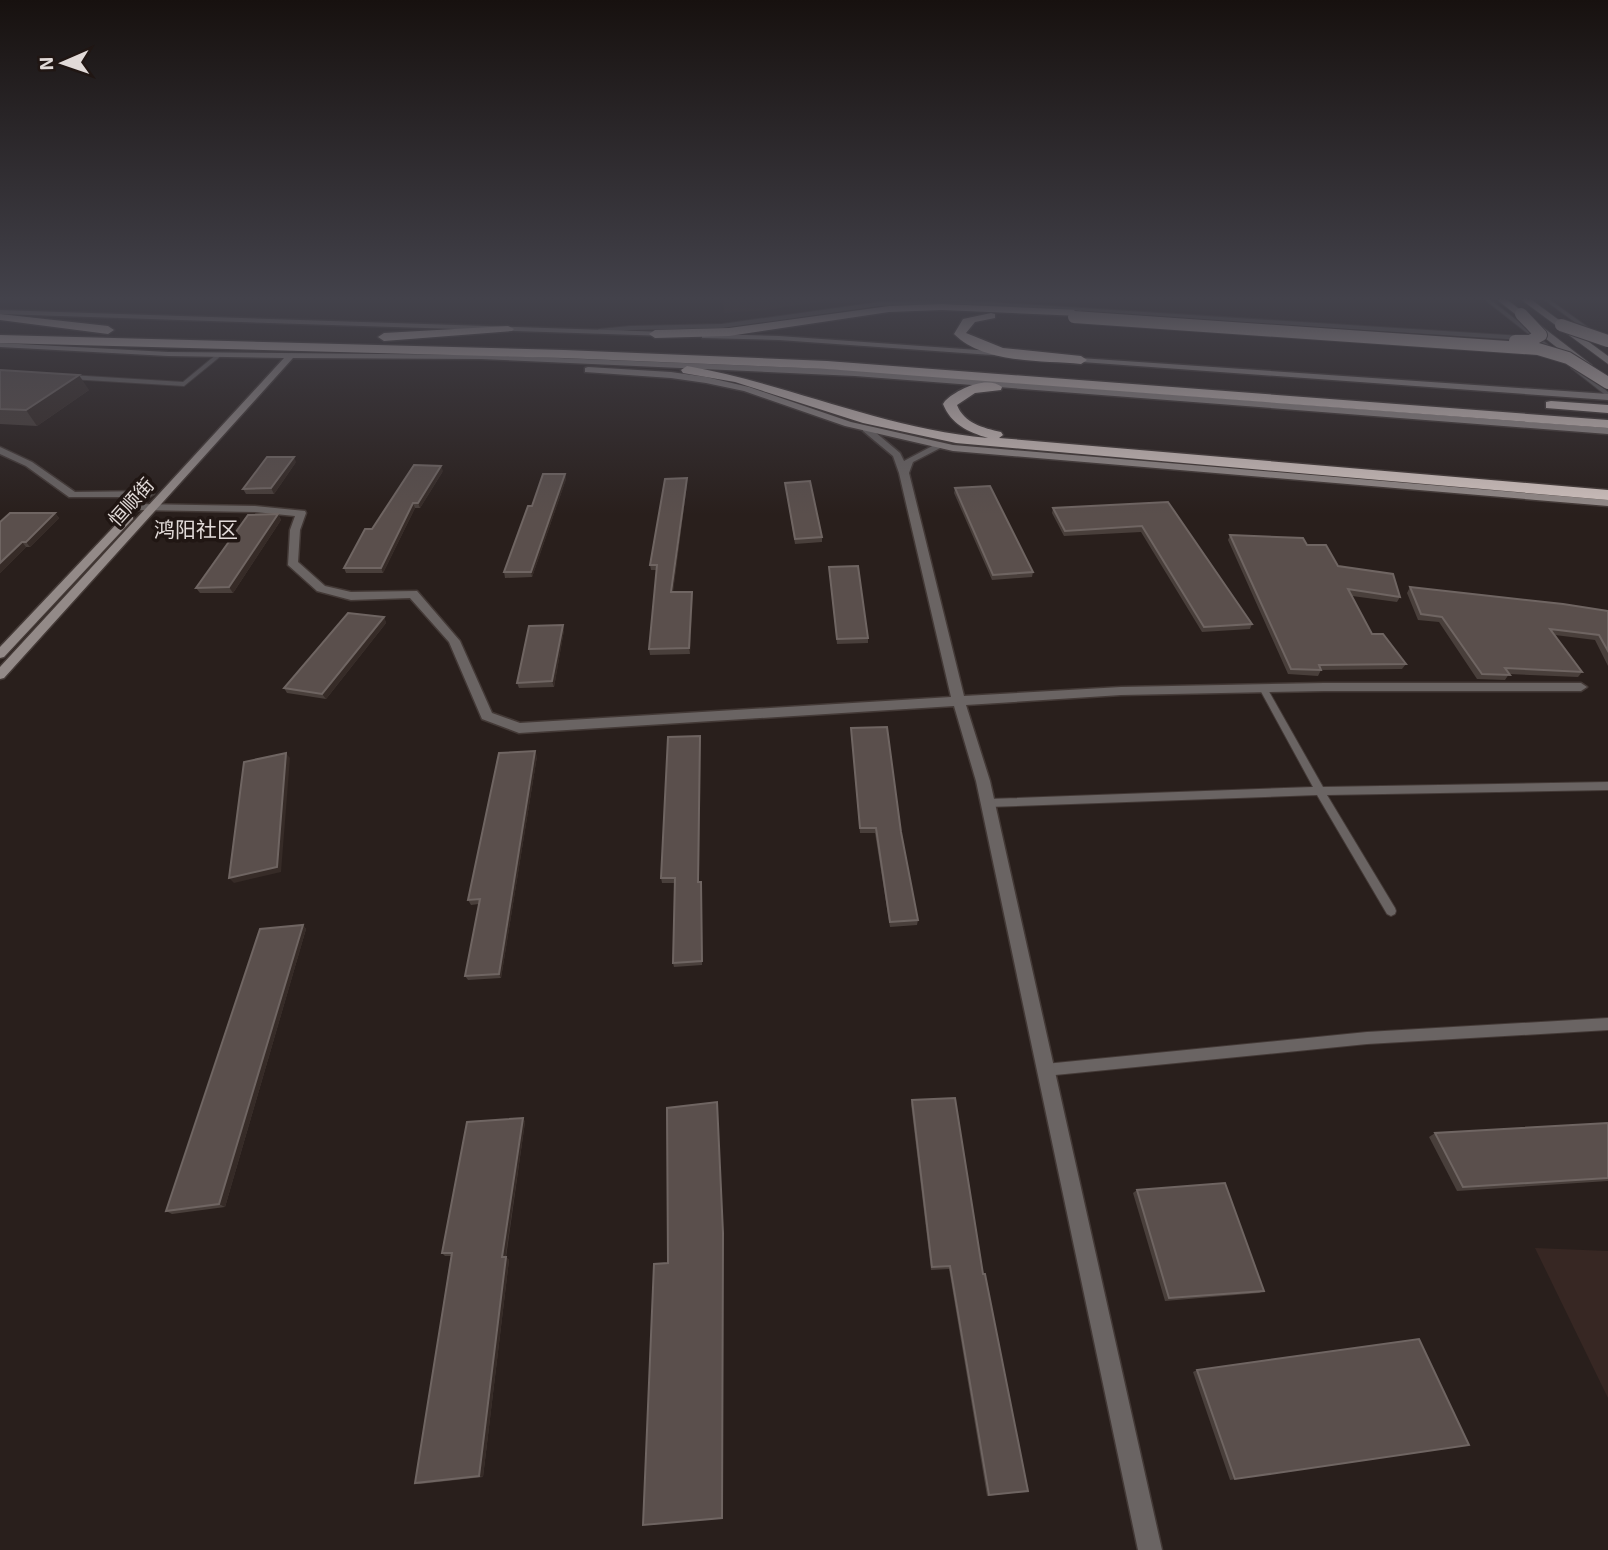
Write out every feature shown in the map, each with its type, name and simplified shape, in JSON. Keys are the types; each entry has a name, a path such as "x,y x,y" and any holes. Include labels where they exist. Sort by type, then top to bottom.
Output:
{"highway":[{"path":"690,370 737,379 869,420 956,439 1608,490"},
{"path":"898,370 1608,424"},
{"path":"1084,370 1608,409"},
{"path":"1588,370 1608,383"},
{"path":"1026,386 974,388 958,394 950,404 953,414 966,425 990,434 1080,447 1608,495"}],"main road":[{"path":"1592,370 1608,383"}],"street":[{"name":"恒顺街","path":"0,654 271,370"},
{"path":"584,370 671,375 706,380 746,389 866,429 940,446 1053,458 1608,503"},
{"path":"796,370 1608,431"},
{"path":"1232,370 1608,396"},
{"path":"866,429 897,455 904,473 958,699 988,803 1150,1550"},
{"path":"904,473 909,460 940,446"},
{"path":"0,450 29,464 73,495 146,503 301,513 295,530 292,563 321,589 351,596 413,594 454,641 488,716 519,728 958,699 1263,688 1581,687"},
{"name":"恒顺街","path":"0,675 146,503"}],"lane":[{"path":"66,376 184,384 200,370"},
{"path":"1576,370 1608,396"},
{"path":"1263,688 1391,911"},
{"path":"988,803 1320,791 1608,786"},
{"path":"1045,1070 1367,1038 1608,1024"}],"shaded area":[{"path":"1535,1248 1608,1251 1608,1398"}],"building":[{"path":"0,370 79,375 26,410 0,409"},
{"path":"267,457 294,457 271,488 243,489"},
{"path":"414,465 441,466 418,503 413,503 381,568 344,568 365,529 372,529"},
{"path":"543,474 565,474 531,572 504,572 528,506 532,506"},
{"path":"687,478 671,592 692,592 689,648 649,649 657,565 650,565 665,479"},
{"path":"810,481 822,537 795,539 785,483"},
{"path":"990,486 1033,572 993,575 955,488"},
{"path":"1168,502 1252,624 1204,627 1142,526 1065,531 1053,508"},
{"path":"10,513 55,513 0,563 0,522"},
{"path":"278,514 229,587 196,588 248,515"},
{"path":"1230,535 1303,538 1307,545 1326,545 1338,566 1393,574 1400,597 1348,589 1372,634 1383,634 1406,664 1319,665 1321,670 1291,669"},
{"path":"858,566 868,638 837,639 829,567"},
{"path":"1410,587 1608,611 1608,651 1599,635 1550,629 1582,672 1505,668 1510,675 1482,674 1442,617 1421,614"},
{"path":"348,613 384,617 322,694 284,688"},
{"path":"563,625 552,681 517,683 529,626"},
{"path":"887,727 901,832 918,920 890,922 876,828 860,828 851,728"},
{"path":"700,736 698,882 701,882 702,961 673,963 675,878 661,878 668,737"},
{"path":"535,751 499,974 465,976 480,899 468,900 499,753"},
{"path":"286,753 277,867 229,878 244,762"},
{"path":"303,925 219,1204 166,1211 260,929"},
{"path":"955,1098 983,1274 1028,1491 989,1495 950,1266 932,1267 912,1100"},
{"path":"717,1102 723,1233 722,1518 643,1525 654,1264 668,1263 667,1108"},
{"path":"523,1118 502,1257 506,1257 479,1476 415,1483 452,1253 442,1253 467,1122"},
{"path":"1608,1123 1608,1178 1463,1187 1435,1133"},
{"path":"1225,1183 1264,1291 1169,1298 1137,1190"},
{"path":"1419,1339 1469,1445 1235,1479 1197,1370"}],"district":[{"name":"鸿阳社区","path":"196,530"}]}
